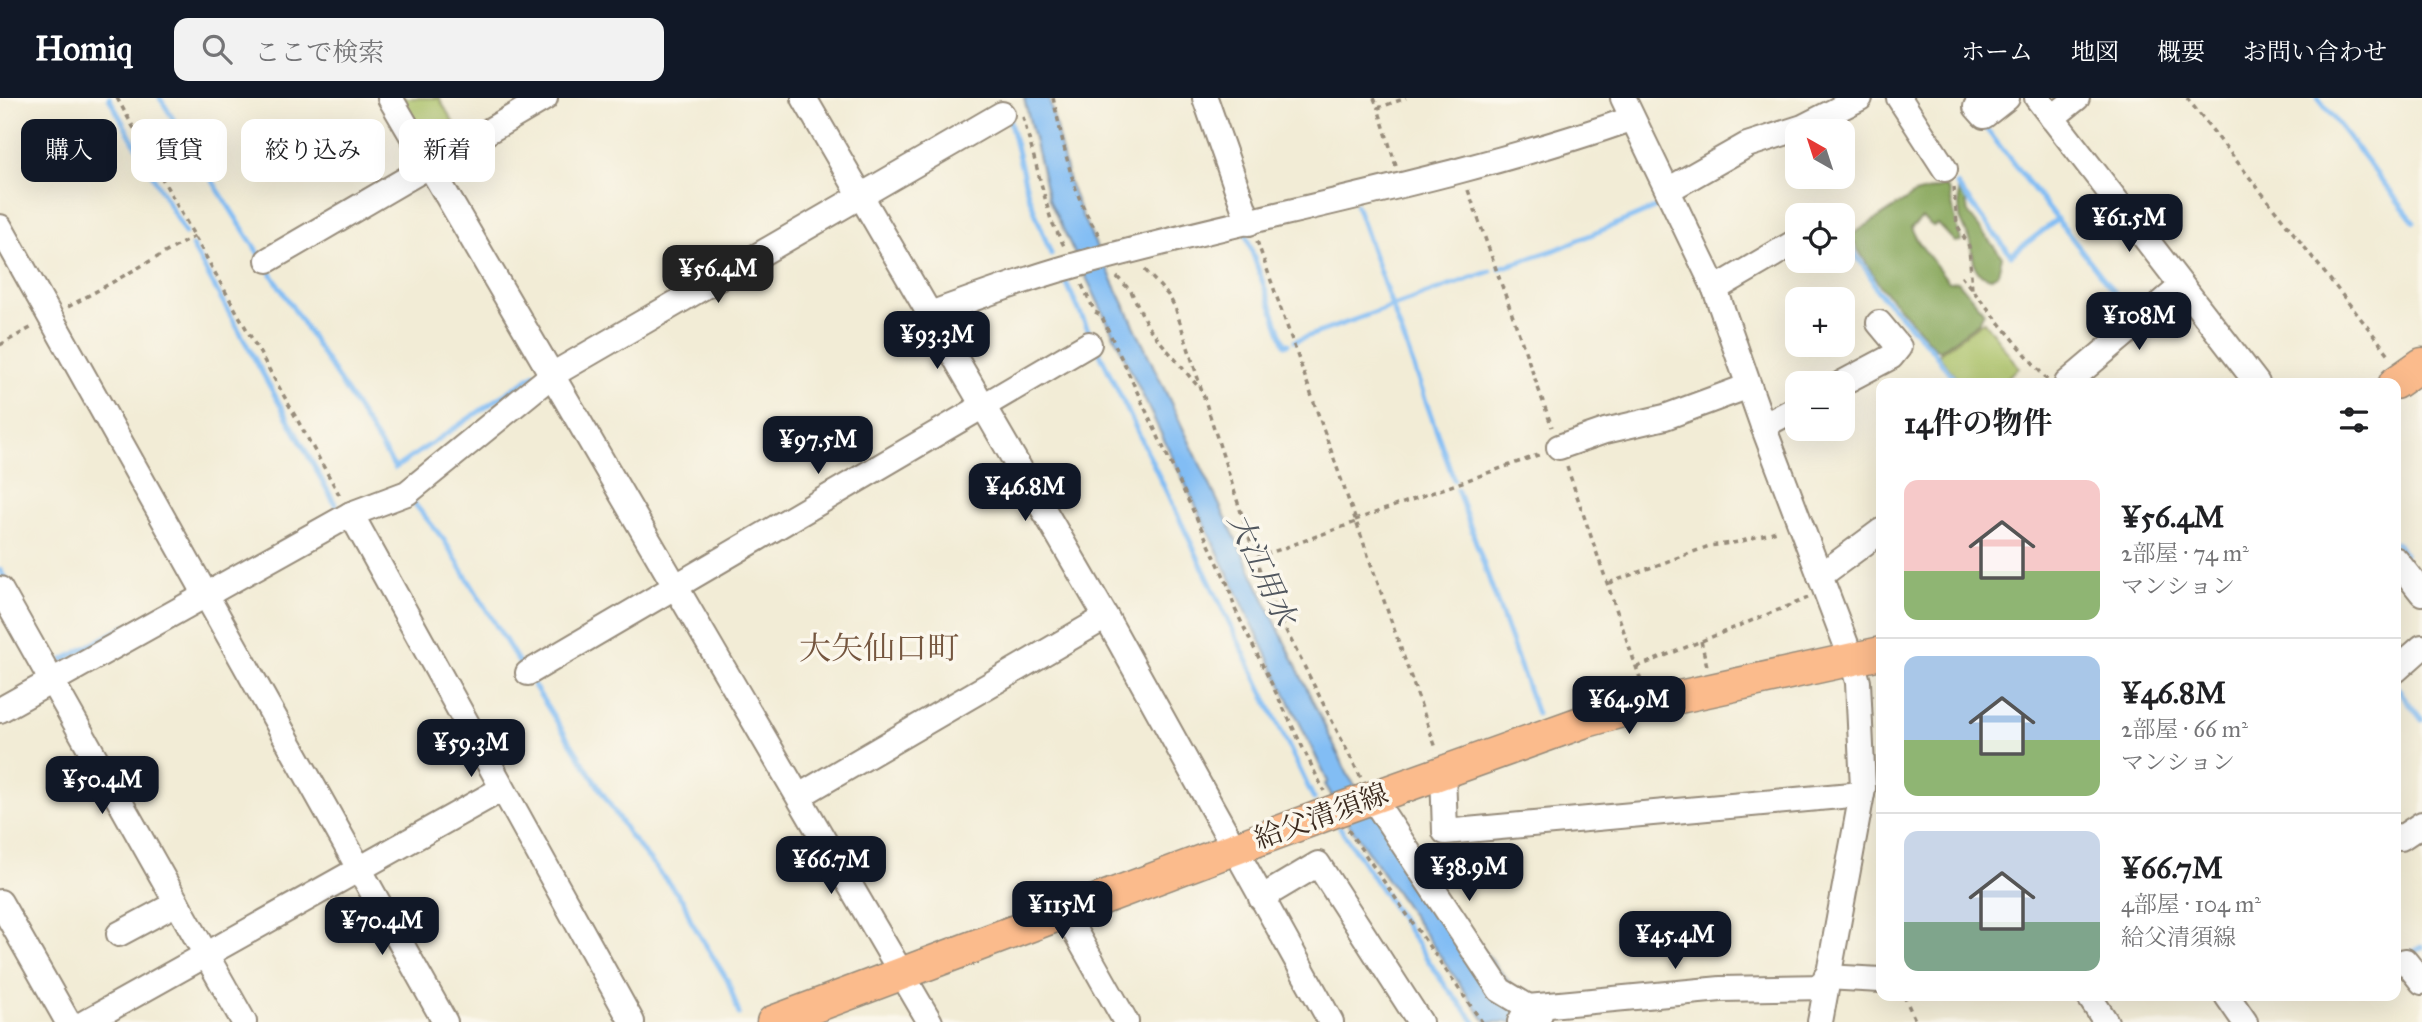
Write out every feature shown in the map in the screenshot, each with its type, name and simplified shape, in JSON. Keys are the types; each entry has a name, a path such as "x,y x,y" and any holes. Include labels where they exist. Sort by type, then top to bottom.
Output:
{"main road":[{"name":"給父清須線","path":"773,1022 1443,771 1647,704 1867,656"}],"street":[{"path":"390,98 402,119"},
{"path":"495,128 545,98"},
{"path":"804,98 1106,617 1331,1022"},
{"path":"1205,98 1250,223"},
{"path":"1668,190 1748,145 1803,127 1860,98"},
{"path":"1899,98 1945,169"},
{"path":"1976,107 1984,116 2007,98"},
{"path":"2037,98 2253,378"},
{"path":"2052,118 2077,98"},
{"path":"930,314 1074,265 1402,185 1568,141 1627,108 1715,289 1763,426 1823,583 1867,656 1858,694 1862,794 1820,1022"},
{"path":"0,710 351,514 407,493 552,375 861,195 1012,114"},
{"path":"268,260 402,182"},
{"path":"439,182 930,1022"},
{"path":"0,227 445,1022"},
{"path":"1715,289 1785,247"},
{"path":"2073,378 2182,286"},
{"path":"1855,376 1891,357 1899,348 1879,323"},
{"path":"528,673 1089,344"},
{"path":"1553,449 1605,431 1665,417 1749,386"},
{"path":"1763,426 1785,414"},
{"path":"351,514 632,1022"},
{"path":"1823,583 1876,535"},
{"path":"2401,566 2422,593"},
{"path":"0,589 57,678 177,903 211,952 243,1022"},
{"path":"799,796 1106,617"},
{"path":"2401,666 2422,647"},
{"path":"1443,771 1445,832 1862,794"},
{"path":"86,1022 502,789"},
{"path":"1371,797 1500,990 1525,1013 1553,1022"},
{"path":"2401,838 2422,824"},
{"path":"1261,898 1318,864 1420,1022"},
{"path":"0,902 68,1022"},
{"path":"119,934 177,903"},
{"path":"1064,912 1126,1022"},
{"path":"2405,961 2422,982"},
{"path":"1525,1013 1721,989 1876,980"},
{"path":"2092,1001 2106,1022"},
{"path":"2230,1001 2245,1022"}],"path":[{"path":"117,98 351,514"},
{"path":"1053,98 1074,181 1092,226 1111,256 1117,277 1131,291 1143,321 1202,392"},
{"path":"1374,98 1402,185"},
{"path":"1378,108 1406,98"},
{"path":"2187,98 2407,374"},
{"path":"1012,114 1051,220 1095,312 1101,315 1228,585 1235,609 1335,811 1482,1022"},
{"path":"1945,169 1954,184 1957,225 1969,246 1972,289"},
{"path":"1250,223 1443,771"},
{"path":"0,345 195,236"},
{"path":"1111,256 1138,265 1168,295 1267,593 1371,797"},
{"path":"1961,276 2045,378"},
{"path":"1256,558 1553,449"},
{"path":"1609,583 1709,546 1739,542 1801,524"},
{"path":"1637,667 1823,583"},
{"path":"1906,1001 1916,1022"}],"green space":[{"path":"399,98 439,98 451,119 411,119"},
{"path":"1945,186 1949,192 1961,241 1955,242 1938,224 1933,226 1922,218 1911,228 1918,242 1949,282 1958,281 1984,312 1979,322 1940,350 1935,348 1880,286 1855,244 1855,233 1915,194"},
{"path":"1958,190 1966,199 1968,213 2002,257 1998,273 1990,278 1980,274 1975,267 1969,238 1960,218"},
{"path":"1984,321 2019,368 2006,378 1956,378 1938,354"}],"water":[{"path":"1024,98 1049,98 1069,182 1083,218 1349,777 1409,859 1542,1022 1486,1022 1346,820 1325,784 1328,782 1049,200"}],"waterway":[{"path":"109,98 185,233"},
{"path":"160,98 262,259"},
{"path":"2318,98 2414,222"},
{"path":"1009,118 1028,194 1051,254"},
{"path":"1984,126 2133,316"},
{"path":"1957,185 2011,255 2057,220"},
{"path":"1500,268 1555,250 1664,204"},
{"path":"1356,205 1454,480"},
{"path":"1245,232 1285,345 1288,344"},
{"path":"192,246 339,511"},
{"path":"1855,253 1876,289 1930,347 1953,378"},
{"path":"267,267 395,468 535,374"},
{"path":"1295,341 1491,271"},
{"path":"1066,282 1091,336"},
{"path":"1096,345 1314,799"},
{"path":"2265,374 2268,378"},
{"path":"1457,489 1537,714"},
{"path":"413,502 444,540 521,666"},
{"path":"2401,549 2405,554"},
{"path":"0,570 7,582"},
{"path":"63,660 126,626"},
{"path":"531,681 630,836 684,902 691,921 728,981 739,1014"},
{"path":"2401,693 2422,720"},
{"path":"1339,826 1442,981 1475,1022"},
{"path":"2410,954 2422,947"}],"district":[{"name":"大矢仙口町","path":"879,648"}],"water label":[{"name":"大江用水","path":"1262,569"}]}
